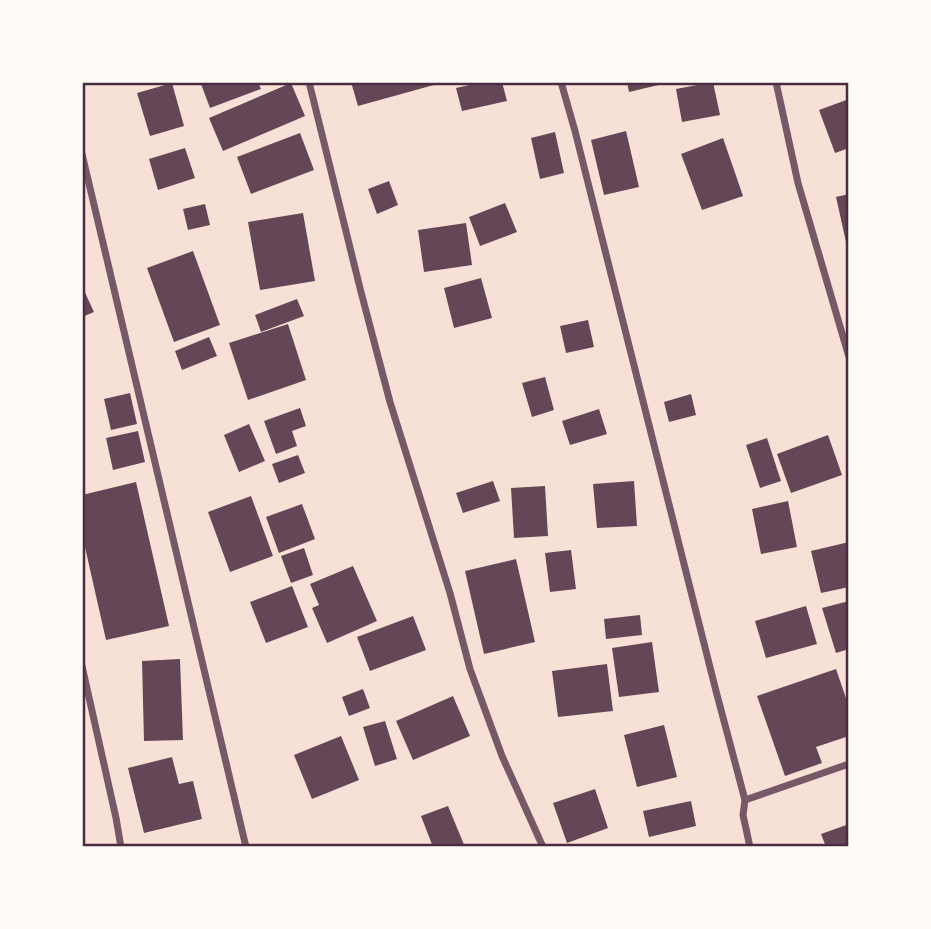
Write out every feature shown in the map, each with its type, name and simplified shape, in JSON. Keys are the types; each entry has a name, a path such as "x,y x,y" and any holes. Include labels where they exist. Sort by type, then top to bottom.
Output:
{"street":[{"path":"309,82 390,402 450,593 470,669 502,756 543,847"},
{"path":"561,82 745,800 743,815 750,847"},
{"path":"776,82 798,183 849,356"},
{"path":"82,153 246,847"},
{"path":"82,666 121,847"},
{"path":"745,800 849,764"}],"building":[{"path":"258,82 261,89 210,108 201,84"},
{"path":"351,82 441,82 441,83 358,106"},
{"path":"483,82 502,82 507,101 462,111 456,88"},
{"path":"627,82 666,82 667,83 629,92"},
{"path":"713,82 720,115 682,122 676,89"},
{"path":"172,83 184,126 150,136 137,93"},
{"path":"291,83 305,116 223,151 209,118"},
{"path":"849,99 849,148 835,153 819,110"},
{"path":"626,131 639,187 604,195 591,140"},
{"path":"555,132 564,173 540,179 531,138"},
{"path":"300,133 314,170 251,194 237,157"},
{"path":"723,138 743,196 702,210 681,154"},
{"path":"185,148 195,178 158,190 149,159"},
{"path":"389,181 398,205 377,214 368,189"},
{"path":"849,194 849,241 846,242 836,197"},
{"path":"505,203 517,232 480,246 469,217"},
{"path":"205,204 210,225 188,230 183,209"},
{"path":"303,213 315,281 260,290 248,222"},
{"path":"466,223 472,265 424,272 418,230"},
{"path":"193,251 220,325 174,342 147,268"},
{"path":"481,278 492,318 454,328 444,288"},
{"path":"82,286 94,312 82,317"},
{"path":"297,299 304,316 261,332 255,315"},
{"path":"588,320 594,347 566,353 560,326"},
{"path":"288,324 306,380 248,400 229,343"},
{"path":"209,337 217,356 182,370 175,351"},
{"path":"545,377 554,410 532,417 522,383"},
{"path":"130,393 137,424 111,430 104,399"},
{"path":"691,394 696,415 669,422 664,402"},
{"path":"300,408 306,426 292,431 297,446 276,454 264,421"},
{"path":"599,409 607,434 570,445 562,421"},
{"path":"249,424 265,461 239,472 224,435"},
{"path":"138,431 145,462 113,470 106,438"},
{"path":"828,435 842,475 791,493 777,454"},
{"path":"767,438 781,481 760,488 746,445"},
{"path":"298,455 305,473 279,483 272,464"},
{"path":"493,481 500,501 463,513 456,493"},
{"path":"634,481 637,526 597,528 593,484"},
{"path":"136,482 169,626 106,640 82,534 82,495"},
{"path":"545,486 548,536 514,538 511,488"},
{"path":"251,496 273,556 230,572 208,512"},
{"path":"788,501 797,547 761,554 752,509"},
{"path":"302,504 315,539 279,553 266,517"},
{"path":"849,542 849,587 821,593 811,551"},
{"path":"304,548 313,575 291,583 281,556"},
{"path":"571,550 576,589 550,592 545,553"},
{"path":"516,559 535,642 484,654 465,571"},
{"path":"353,566 377,621 327,643 312,608 319,605 310,584"},
{"path":"292,586 308,627 266,643 250,602"},
{"path":"849,601 849,649 836,653 822,608"},
{"path":"806,606 817,644 766,658 755,621"},
{"path":"640,615 642,635 606,639 604,619"},
{"path":"413,616 426,650 370,671 357,637"},
{"path":"652,642 659,692 619,697 612,648"},
{"path":"180,659 183,740 144,741 142,661"},
{"path":"607,664 613,711 558,717 552,671"},
{"path":"836,669 849,707 849,736 816,747 822,763 785,776 757,696"},
{"path":"363,689 370,708 349,716 342,697"},
{"path":"453,696 470,736 413,760 396,721"},
{"path":"385,721 397,759 375,766 363,727"},
{"path":"664,725 677,777 637,787 624,735"},
{"path":"341,736 359,780 312,799 294,755"},
{"path":"172,757 179,784 193,781 202,819 144,833 128,768"},
{"path":"595,789 608,828 567,843 553,803"},
{"path":"691,801 696,826 649,837 643,811"},
{"path":"448,806 465,847 433,847 421,816"},
{"path":"849,824 849,847 826,847 821,834"}]}
